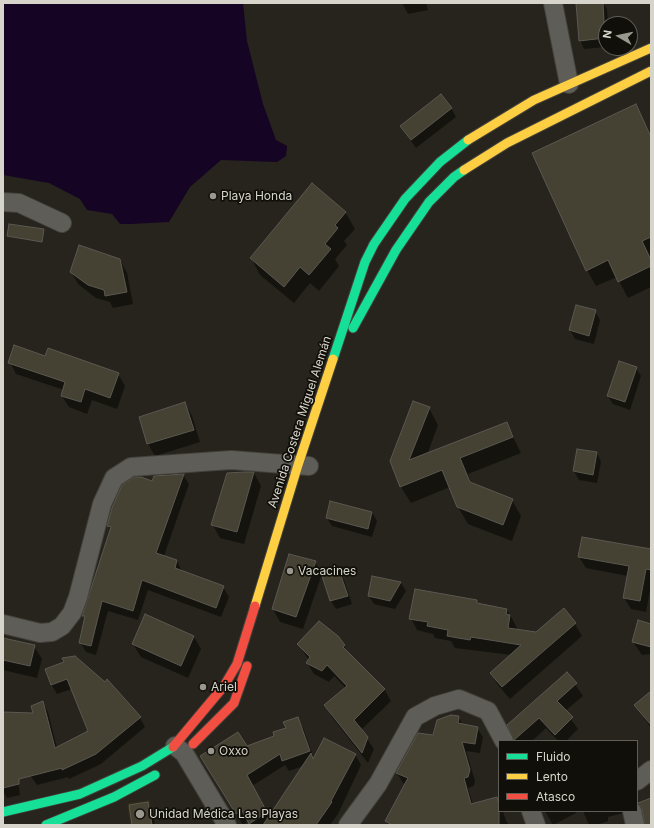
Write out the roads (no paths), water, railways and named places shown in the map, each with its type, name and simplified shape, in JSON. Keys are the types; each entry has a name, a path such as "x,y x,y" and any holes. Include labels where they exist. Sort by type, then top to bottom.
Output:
{"main road":[{"name":"Avenida Costera Miguel Alemán","path":"179,752 224,686 237,664 306,466 365,262 374,244 405,199 440,162 469,140 534,100 651,48"},
{"name":"Avenida Costera Miguel Alemán","path":"322,421 347,340 396,250 429,202 454,177 507,143 651,71"},
{"name":"Avenida Costera Miguel Alemán","path":"3,812 80,794 142,766 179,752 234,703 249,659"},
{"path":"46,825 114,797 163,770"}],"street":[{"path":"553,3 570,84"},
{"path":"3,202 19,202 62,223"},
{"path":"3,624 40,633 52,632 62,626 72,613 78,597 102,504 114,478 131,467 232,460 306,466"},
{"path":"348,825 378,784 415,717 435,706 459,699 488,711 503,740"},
{"path":"179,752 227,825"},
{"path":"638,780 651,770"},
{"path":"531,812 536,825"},
{"path":"632,812 635,825"}],"place":[{"name":"Playa Honda","path":"213,196"},
{"name":"Vacacines","path":"290,571"},
{"name":"Ariel","path":"203,687"},
{"name":"Oxxo","path":"211,751"},
{"name":"Unidad Médica Las Playas","path":"140,814"}]}
